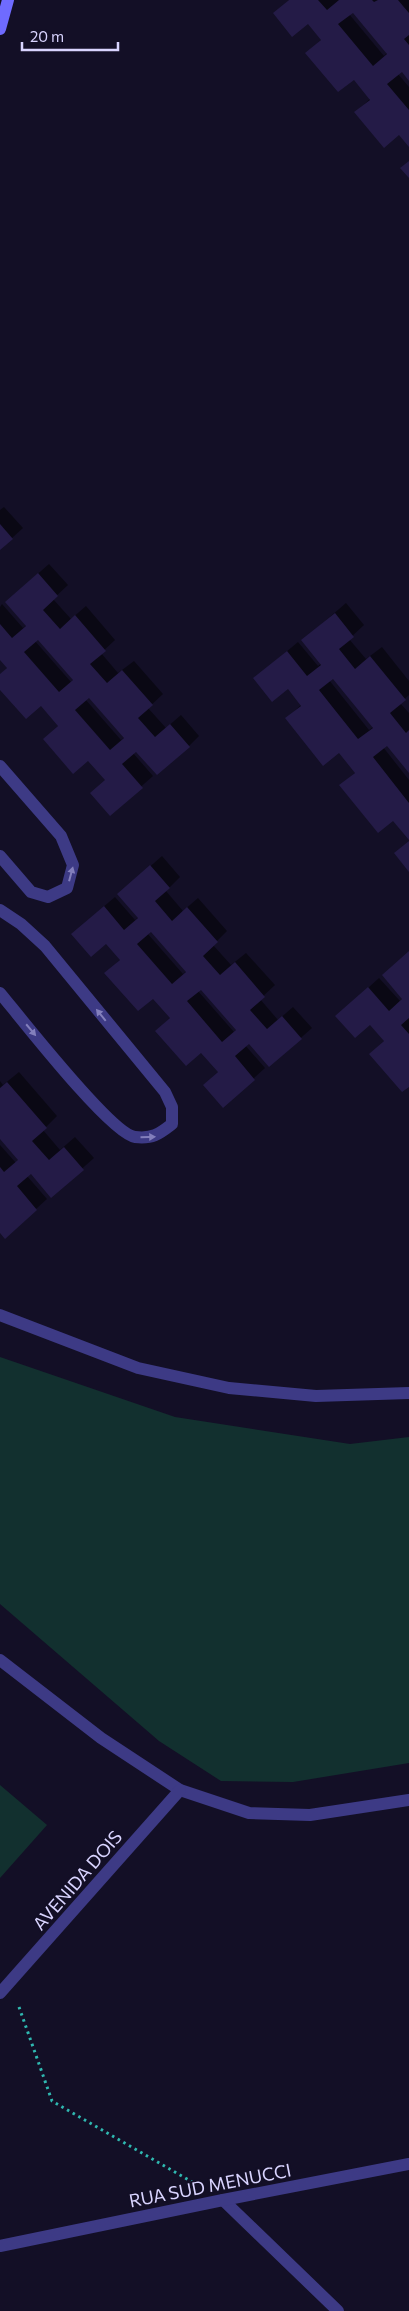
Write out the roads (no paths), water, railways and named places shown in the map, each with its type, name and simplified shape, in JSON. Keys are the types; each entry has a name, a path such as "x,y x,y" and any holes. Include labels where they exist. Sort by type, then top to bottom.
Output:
{"street":[{"path":"0,29 8,0"},
{"path":"0,766 61,836 73,865 68,888 48,897 31,892 0,856"},
{"path":"0,910 21,924 45,946 165,1092 172,1107 172,1124 157,1136 133,1137 104,1116 0,993"},
{"path":"0,1314 138,1368 229,1388 316,1396 409,1393"},
{"path":"0,1660 101,1738 180,1790 249,1813 310,1816 409,1800"},
{"name":"AVENIDA DOIS","path":"0,1993 180,1790"},
{"name":"RUA SUD MENUCCI","path":"0,2246 409,2164"},
{"path":"223,2200 338,2311"}]}
